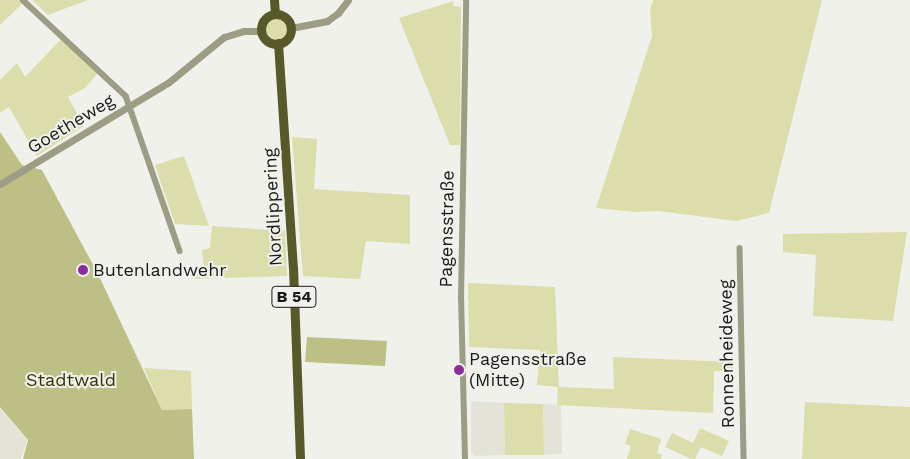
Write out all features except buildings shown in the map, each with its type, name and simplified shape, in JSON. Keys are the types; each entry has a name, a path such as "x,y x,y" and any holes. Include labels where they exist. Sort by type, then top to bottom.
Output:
{"main road":[{"path":"274,0 275,14"},
{"path":"275,14 284,16 291,28 288,37 278,43 266,40 262,31 266,18 275,14"},
{"name":"Nordlippering","path":"278,43 292,249 300,459"}],"street":[{"path":"23,0 126,96 131,105 180,250"},
{"path":"291,28 327,21 338,13 348,0"},
{"name":"Pagensstraße","path":"465,459 461,299 466,0"},
{"name":"Goetheweg","path":"0,184 169,82 224,37 244,31 262,31"},
{"name":"Ronnenheideweg","path":"740,248 744,459"}],"shaded area":[{"path":"471,401 504,403 505,455 474,456 471,452"},
{"path":"543,404 561,405 562,454 544,455"},
{"path":"0,408 27,440 21,459 0,459"}],"green space":[{"path":"0,0 18,0 22,4 0,25"},
{"path":"32,0 88,0 48,15"},
{"path":"653,0 822,0 769,213 736,221 658,211 636,212 596,208 652,36 650,11"},
{"path":"454,1 453,6 461,7 460,145 450,145 399,18"},
{"path":"276,18 284,21 287,29 284,37 276,40 268,37 265,29 268,21"},
{"path":"62,38 98,73 85,88 68,97 84,126 37,156 9,107 0,113 0,80 17,63 25,77"},
{"name":"Stadtwald","path":"0,132 22,165 42,170 98,274 162,410 192,409 194,459 23,459 28,440 0,407"},
{"path":"292,137 317,139 314,189 410,195 410,244 366,241 360,279 303,276"},
{"path":"184,156 209,226 175,224 155,165"},
{"path":"212,226 285,231 287,276 192,279 188,269 204,269 202,250 210,248"},
{"path":"907,232 893,321 813,316 816,255 783,252 783,234"},
{"path":"468,283 555,287 559,387 614,389 613,357 733,362 733,371 714,371 713,413 557,405 558,387 537,385 540,350 469,347"},
{"path":"307,337 387,341 385,366 305,362"},
{"path":"144,368 191,371 192,409 162,410"},
{"path":"805,402 910,407 910,459 802,459"},
{"path":"504,403 543,404 544,455 505,455"},
{"path":"700,428 729,441 722,456 701,447 695,459 691,459 665,447 672,433 693,443"},
{"path":"630,429 661,439 657,453 662,455 661,459 627,459 631,446 625,444"}],"place":[{"name":"Butenlandwehr","path":"83,270"},
{"name":"Pagensstraße (Mitte)","path":"459,370"}]}
